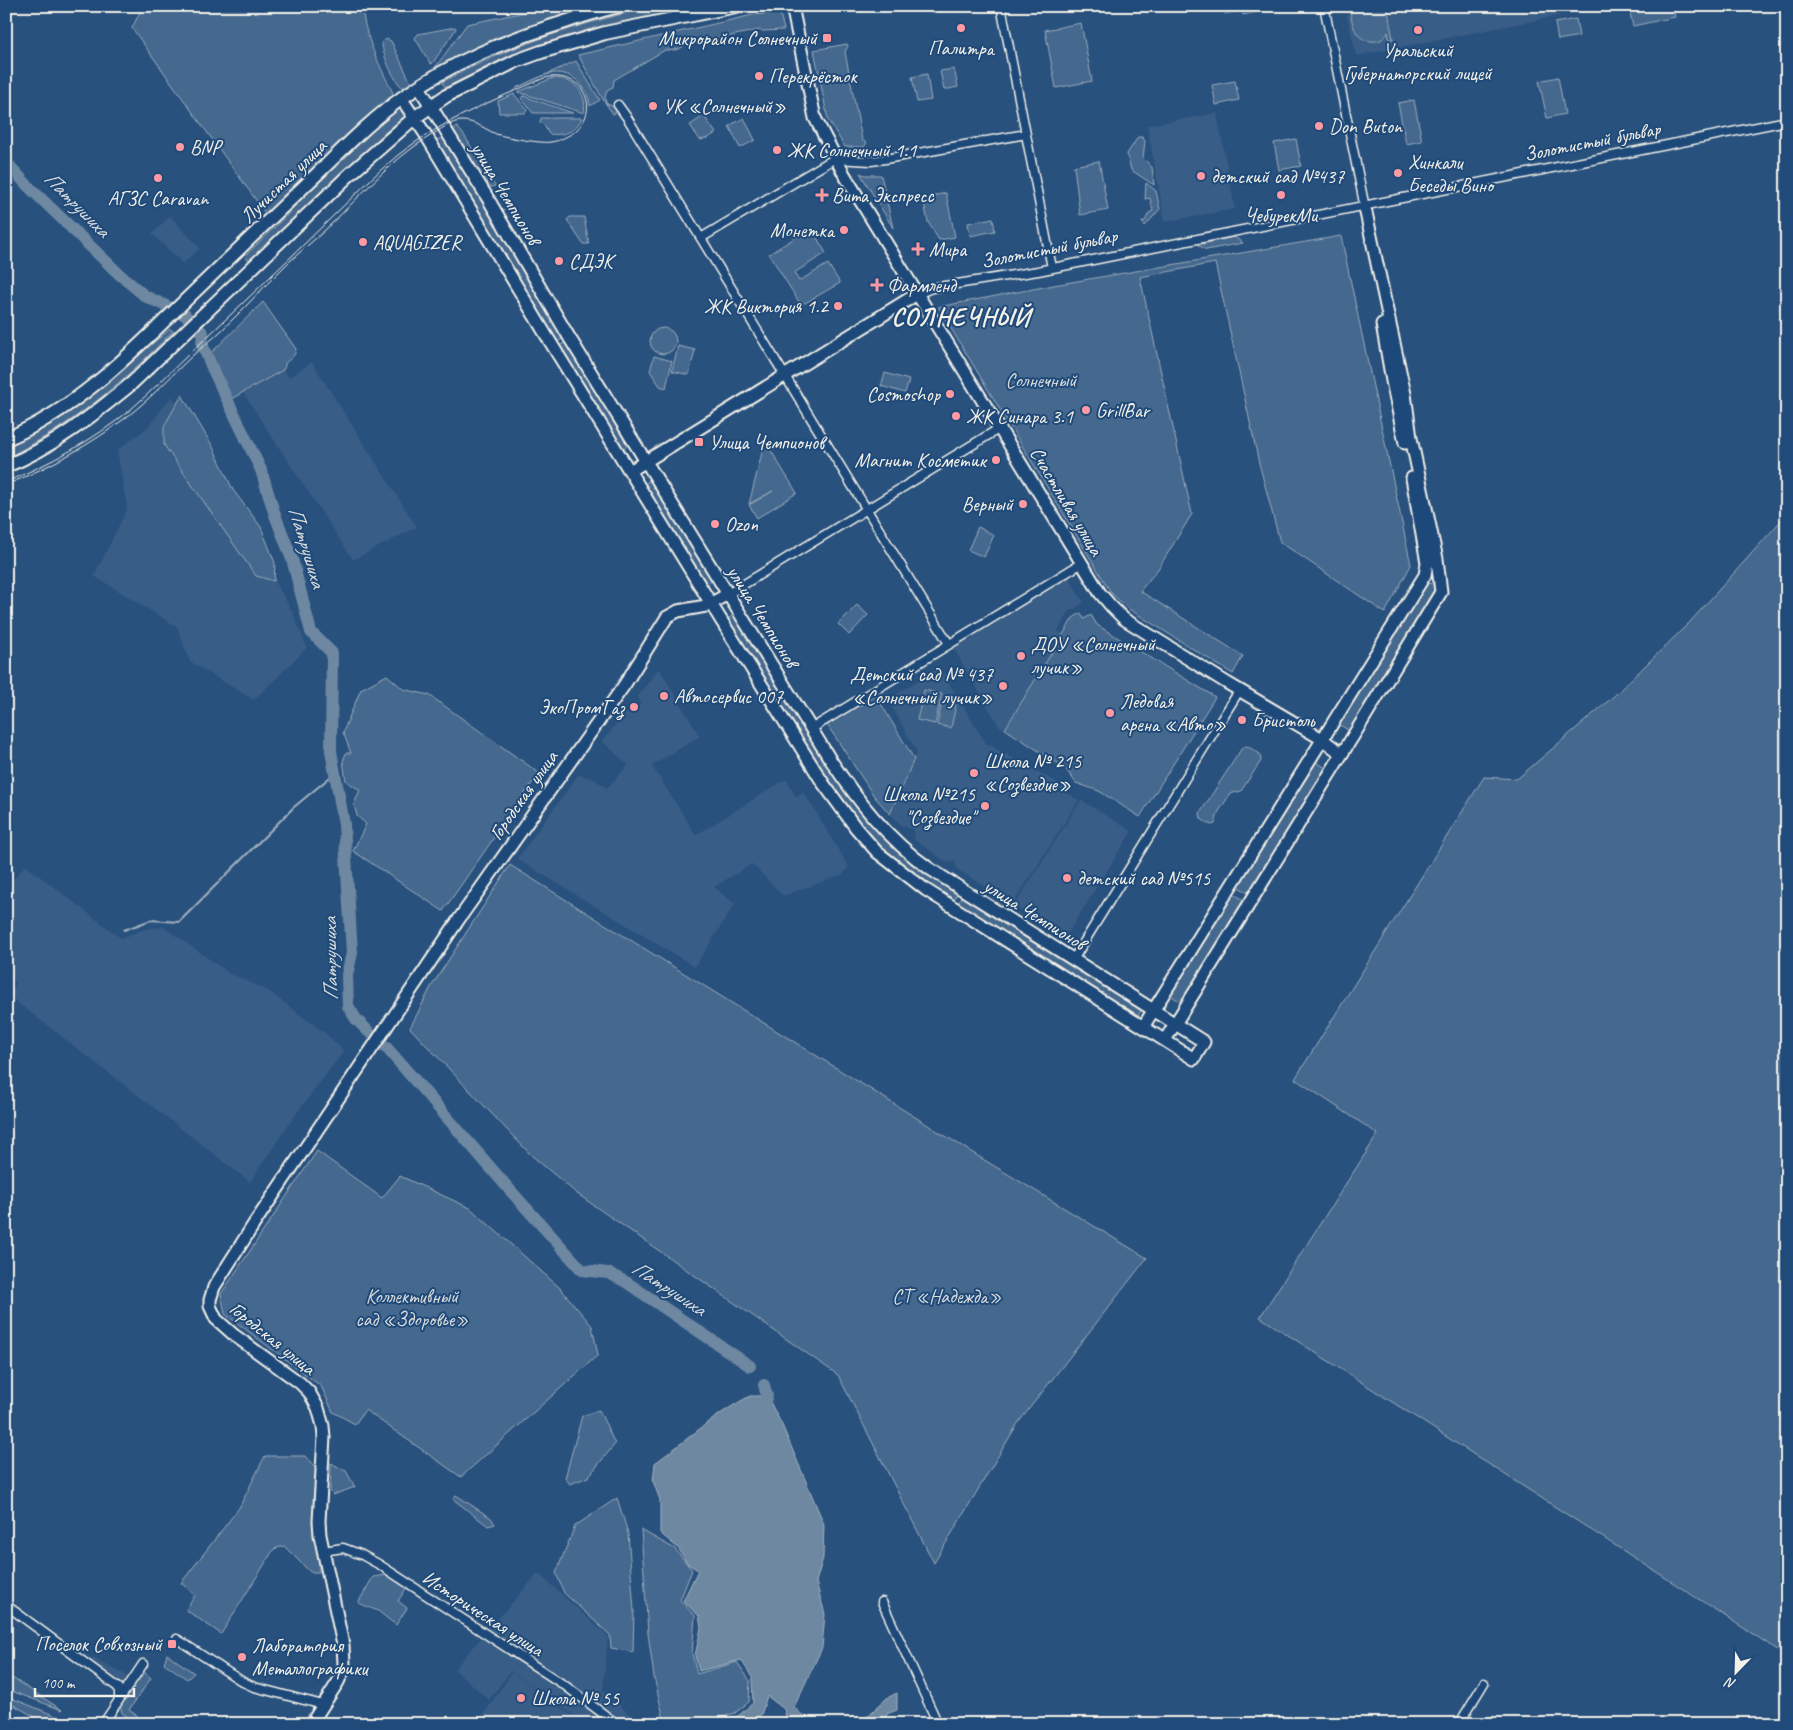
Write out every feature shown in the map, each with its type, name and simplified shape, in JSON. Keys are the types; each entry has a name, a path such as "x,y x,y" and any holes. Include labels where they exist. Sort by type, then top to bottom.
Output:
{"main road":[{"name":"Лучистая улица","path":"6,439 36,424 86,390 124,360 377,118 402,98 468,59 511,40 620,6"},
{"name":"Лучистая улица","path":"6,466 36,453 96,412 131,384 306,214 385,142 414,118 446,96 486,75 541,52 605,33 736,6"}],"street":[{"name":"Счастливая улица","path":"792,6 815,118 836,159 1100,593 1118,614 1172,650 1342,754"},
{"path":"1001,6 1052,268"},
{"path":"1143,1027 1425,575 1427,563 1410,467 1392,381 1360,188 1324,6"},
{"name":"улица Чемпионов","path":"402,98 823,782 856,828 877,852 952,907 1194,1058 1204,1042 957,887 906,851 883,830 848,788 561,324 419,87"},
{"path":"618,105 949,644"},
{"name":"Золотистый бульвар","path":"630,471 917,294 932,288 1052,268 1787,121"},
{"path":"701,238 836,159 871,161 1026,134"},
{"path":"1164,1040 1439,596 1441,587 1437,559 1411,438 1404,388 1363,206"},
{"path":"728,594 1000,428"},
{"path":"811,729 1082,563"},
{"path":"1420,582 1426,578 1431,578 1436,580 1441,587"},
{"name":"Городская улица","path":"311,1724 338,1682 344,1664 343,1645 323,1551 319,1521 324,1426 318,1408 309,1392 300,1383 224,1327 212,1313 210,1300 217,1281 473,899 624,684 667,617 678,610 700,608 728,594"},
{"path":"1073,960 1243,693"},
{"name":"Историческая улица","path":"323,1551 343,1548 380,1564 567,1687 617,1724"},
{"path":"882,1602 938,1724"},
{"path":"6,1605 119,1688 119,1699"},
{"path":"177,1639 243,1682 254,1687 323,1705"},
{"path":"103,1724 143,1664"},
{"path":"1459,1724 1484,1683"}],"shaded area":[{"name":"Уральский Губернаторский лицей","path":"1345,6 1603,6 1603,7 1356,56"},
{"path":"1217,113 1235,209 1165,222 1147,125"},
{"path":"170,216 200,248 183,264 152,234"},
{"path":"312,362 417,527 353,560 243,393 283,370 289,377"},
{"path":"172,396 293,613 307,648 254,700 190,662 177,627 94,576 127,509 117,450 147,428"},
{"name":"Детский сад № 437 «Солнечный лучик»","path":"1067,574 1084,603 1069,612 1058,631 1063,634 1005,729 999,726 952,646"},
{"name":"Школа № 215 «Созвездие»","path":"939,667 986,743 1067,788 1067,793 1079,800 1013,904 957,869 955,860 948,863 915,840 913,830 901,825 890,814 917,752 888,700"},
{"path":"659,668 700,736 652,766 696,835 786,779 796,797 804,792 849,867 844,874 783,896 752,864 714,887 735,904 695,967 517,859 578,775 593,778 607,788 628,765 602,741 622,717 641,704 638,696"},
{"name":"детский сад №515","path":"1081,800 1132,831 1065,938 1014,906"},
{"path":"25,865 121,938 148,928 164,927 229,973 267,990 324,1032 344,1051 293,1118 250,1182 9,996 16,983 6,974 6,889"},
{"path":"750,1396 767,1396 782,1425 824,1524 823,1558 816,1582 825,1614 822,1648 794,1707 811,1724 790,1724 787,1721 784,1709 767,1696 761,1715 742,1724 716,1724 726,1718 738,1716 753,1703 752,1677 741,1660 699,1671 695,1656 701,1628 699,1616 683,1601 698,1570 688,1564 678,1548 660,1533 660,1500 653,1481 655,1463 713,1419"},
{"path":"538,1573 608,1636 603,1690 640,1724 585,1724 511,1671 489,1700 454,1669"},
{"path":"93,1657 128,1676 122,1686 90,1663"},
{"name":"Школа № 55","path":"512,1672 583,1724 477,1724"},
{"path":"897,1693 897,1710 887,1714 884,1721 887,1724 859,1724 887,1698"}],"green space":[{"path":"143,6 362,6 369,40 393,93 391,99 266,214 132,28"},
{"path":"555,6 605,6 517,31 475,49 435,71 434,69 467,24"},
{"path":"657,6 702,6 569,37 526,52 447,90 442,82 494,57 547,36 629,12"},
{"path":"1224,6 1266,6 1267,10 1243,15 1242,11 1225,14"},
{"path":"1349,6 1387,6 1393,39 1389,40 1388,32 1383,38 1376,41 1365,40 1360,37 1354,28"},
{"path":"1642,6 1673,6 1675,17 1633,26 1629,9"},
{"path":"780,13 784,30 760,30 685,45 676,50 665,50 614,80 613,87 607,90 605,98 606,103 615,108 617,112 613,114 604,101 578,55 753,15"},
{"path":"1576,19 1579,36 1558,40 1555,23"},
{"path":"1081,23 1092,81 1056,88 1045,30"},
{"path":"455,27 456,29 432,64 430,63 415,38 418,34"},
{"path":"386,39 391,41 412,85 406,90 398,83 387,62 382,43"},
{"path":"847,44 845,52 862,140 867,143 864,147 845,147 828,120 814,50"},
{"path":"576,61 600,100 590,106 586,91 571,76 557,73 543,76"},
{"path":"954,69 958,87 944,90 940,71"},
{"path":"927,74 931,100 917,102 912,77"},
{"path":"1558,77 1565,114 1547,118 1539,81"},
{"path":"553,78 567,81 577,88 584,99 584,113 518,92"},
{"path":"1235,81 1239,100 1216,105 1212,85"},
{"path":"514,94 527,110 525,113 499,113 498,101"},
{"path":"523,96 573,113 533,113 521,98"},
{"path":"1414,100 1422,141 1406,144 1398,103"},
{"path":"397,108 405,115 402,119 330,183 252,259 246,258 247,254 287,215 312,186"},
{"path":"704,116 716,133 700,140 690,125"},
{"path":"541,118 582,118 576,127 564,134 549,134 540,122"},
{"path":"744,118 755,140 740,148 729,126"},
{"path":"457,127 464,135 495,186 485,185 451,130"},
{"path":"443,137 564,338 555,343 435,141"},
{"path":"1138,137 1142,137 1145,141 1143,158 1152,167 1154,185 1131,170 1127,154"},
{"path":"1296,139 1301,166 1279,170 1274,143"},
{"path":"1099,161 1108,210 1080,215 1074,166"},
{"path":"860,173 865,175 881,175 893,228"},
{"path":"1146,183 1156,191 1160,209 1145,226 1142,222 1153,211 1150,198 1145,199"},
{"path":"946,193 955,237 939,240 928,222 923,198"},
{"path":"570,217 584,217 589,244 583,244 567,220"},
{"path":"993,218 995,231 970,236 968,223"},
{"path":"811,228 826,253 794,273 799,281 828,264 840,283 805,303 799,302 769,254"},
{"name":"Солнечный","path":"1341,236 1411,565 1385,613 1280,542 1259,463 1215,263 1140,277 1192,514 1158,569 1140,591 1243,656 1233,674 1129,609 1112,594 938,307 1054,285"},
{"path":"1234,237 1243,243 1206,250 1198,245"},
{"path":"263,302 296,349 295,354 285,363 283,370 231,399 210,354"},
{"path":"663,328 672,332 676,341 672,350 663,354 654,350 650,341 654,332"},
{"path":"170,329 173,331 154,350 95,402 30,446 6,458 6,444 105,382"},
{"path":"566,342 630,444 621,450 557,347"},
{"path":"678,346 695,350 689,375 672,371"},
{"path":"654,356 672,361 666,388 660,386 650,371"},
{"path":"885,373 909,380 905,393 881,386"},
{"path":"182,395 213,447 233,490 261,527 275,563 274,581 256,576 164,445 164,426"},
{"path":"765,441 797,493 757,518 749,505 773,491 749,504"},
{"path":"652,479 713,580 705,586 643,485"},
{"path":"1787,514 1787,1656 1260,1317 1378,1134 1295,1079 1484,777 1517,779 1614,696 1690,622"},
{"path":"978,527 994,535 984,557 968,550"},
{"path":"1426,583 1434,584 1437,589 1351,732 1337,723"},
{"path":"857,605 868,615 849,635 838,624"},
{"name":"Ледовая арена «Авто»","path":"1081,613 1084,619 1091,615 1097,625 1215,697 1140,817 1099,791 1076,783 1065,768 1005,729 1073,618"},
{"path":"734,615 844,790 887,840 920,868 958,892 953,900 914,875 884,852 862,830 836,795 725,620"},
{"path":"387,675 403,689 429,695 539,773 443,911 353,851 366,824 357,816 354,804 360,790 346,781 343,761 346,753 351,753 343,732 361,689"},
{"path":"924,690 942,694 935,724 917,720"},
{"path":"874,692 914,759 890,814 874,796 826,723"},
{"path":"942,702 956,705 951,728 937,725"},
{"path":"1247,746 1260,754 1261,761 1241,791 1230,794 1218,813 1215,824 1211,825 1201,819 1200,813 1242,748"},
{"path":"1314,761 1328,769 1250,894 1237,886"},
{"name":"СТ «Надежда»","path":"510,865 976,1155 1147,1258 1018,1423 934,1563 838,1375 576,1193 531,1155 410,1028 431,987"},
{"path":"1232,893 1246,901 1182,1003 1169,994"},
{"path":"962,895 1143,1008 1137,1017 958,903"},
{"name":"Коллективный сад «Здоровье»","path":"317,1151 382,1198 400,1176 470,1208 560,1288 592,1326 598,1355 461,1477 365,1410 355,1424 333,1412 321,1386 225,1314 221,1294"},
{"path":"599,1410 615,1444 588,1477 570,1484 565,1478 582,1416"},
{"path":"265,1456 305,1456 316,1468 319,1572 310,1572 284,1546 274,1549 221,1634 186,1610 195,1595 181,1583 239,1508"},
{"path":"331,1463 346,1471 355,1487 333,1495 330,1492"},
{"path":"456,1495 491,1518 495,1524 488,1526 453,1499"},
{"path":"617,1498 628,1533 634,1611 633,1652 611,1648 610,1635 564,1593 556,1573 575,1526"},
{"path":"641,1530 675,1549 692,1570 680,1600 695,1616 692,1653 697,1674 737,1662 750,1681 749,1702 735,1713 719,1718 711,1724 665,1724 654,1677 648,1633"},
{"path":"387,1575 407,1587 398,1601 407,1608 396,1625 378,1611 358,1603 373,1577"},
{"path":"167,1654 194,1673 187,1679 164,1663"},
{"path":"144,1672 151,1678 129,1710 149,1724 139,1724 122,1713 120,1704"},
{"path":"6,1674 62,1710 6,1689"},
{"path":"6,1696 76,1724 48,1724 6,1701"}],"waterway":[{"name":"Патрушиха","path":"6,162 28,186 119,274 145,296 185,315 203,333 202,344 213,370 261,470 275,515 292,559 311,632 332,653 331,751 344,824 352,953 347,975 348,1006 356,1019 369,1032"},
{"path":"124,930 151,920 179,922 294,807 335,773"},
{"name":"Патрушиха","path":"386,1047 582,1270 608,1273 626,1282 750,1366"},
{"name":"Патрушиха","path":"760,1412 767,1396 764,1385"}],"tram line":[{"path":"6,482 71,450 130,410 373,177 398,155 432,131 487,103 544,78 558,77 578,85 587,103 587,113 582,124 573,133 557,141 540,142 507,137 476,124 462,121 446,126 415,146 374,181 323,232 281,269 240,313 136,409 114,427 84,446 54,463 6,485"}],"place":[{"name":"Палитра","path":"961,28"},
{"name":"Уральский Губернаторский лицей","path":"1418,30"},
{"name":"Микрорайон Солнечный","path":"827,38"},
{"name":"Перекрёсток","path":"759,76"},
{"name":"УК «Солнечный»","path":"653,106"},
{"name":"Don Buton","path":"1319,126"},
{"name":"BNP","path":"180,147"},
{"name":"ЖК Солнечный 1.1","path":"777,150"},
{"name":"Хинкали Беседы Вино","path":"1398,173"},
{"name":"детский сад №437","path":"1201,176"},
{"name":"АГЗС Caravan","path":"158,178"},
{"name":"Вита Экспресс","path":"822,195"},
{"name":"ЧебурекМи","path":"1281,195"},
{"name":"Монетка","path":"844,230"},
{"name":"AQUAGIZER","path":"363,242"},
{"name":"Мира","path":"918,249"},
{"name":"СДЭК","path":"559,261"},
{"name":"Фармленд","path":"877,285"},
{"name":"ЖК Виктория 1.2","path":"838,306"},
{"name":"Cosmoshop","path":"950,394"},
{"name":"GrillBar","path":"1086,410"},
{"name":"ЖК Синара 3.1","path":"956,416"},
{"name":"Улица Чемпионов","path":"699,442"},
{"name":"Магнит Косметик","path":"996,460"},
{"name":"Верный","path":"1023,504"},
{"name":"Ozon","path":"715,524"},
{"name":"ДОУ «Солнечный лучик»","path":"1021,656"},
{"name":"Детский сад № 437 «Солнечный лучик»","path":"1003,686"},
{"name":"Автосервис 007","path":"664,696"},
{"name":"ЭкоПромГаз","path":"634,707"},
{"name":"Ледовая арена «Авто»","path":"1110,713"},
{"name":"Бристоль","path":"1242,720"},
{"name":"Школа № 215 «Созвездие»","path":"974,773"},
{"name":"Школа №215 \"Созвездие\"","path":"985,806"},
{"name":"детский сад №515","path":"1067,878"},
{"name":"Поселок Совхозный","path":"172,1644"},
{"name":"Лаборатория Металлографики","path":"242,1657"},
{"name":"Школа № 55","path":"521,1698"}],"district":[{"name":"СОЛНЕЧНЫЙ","path":"961,316"}]}
